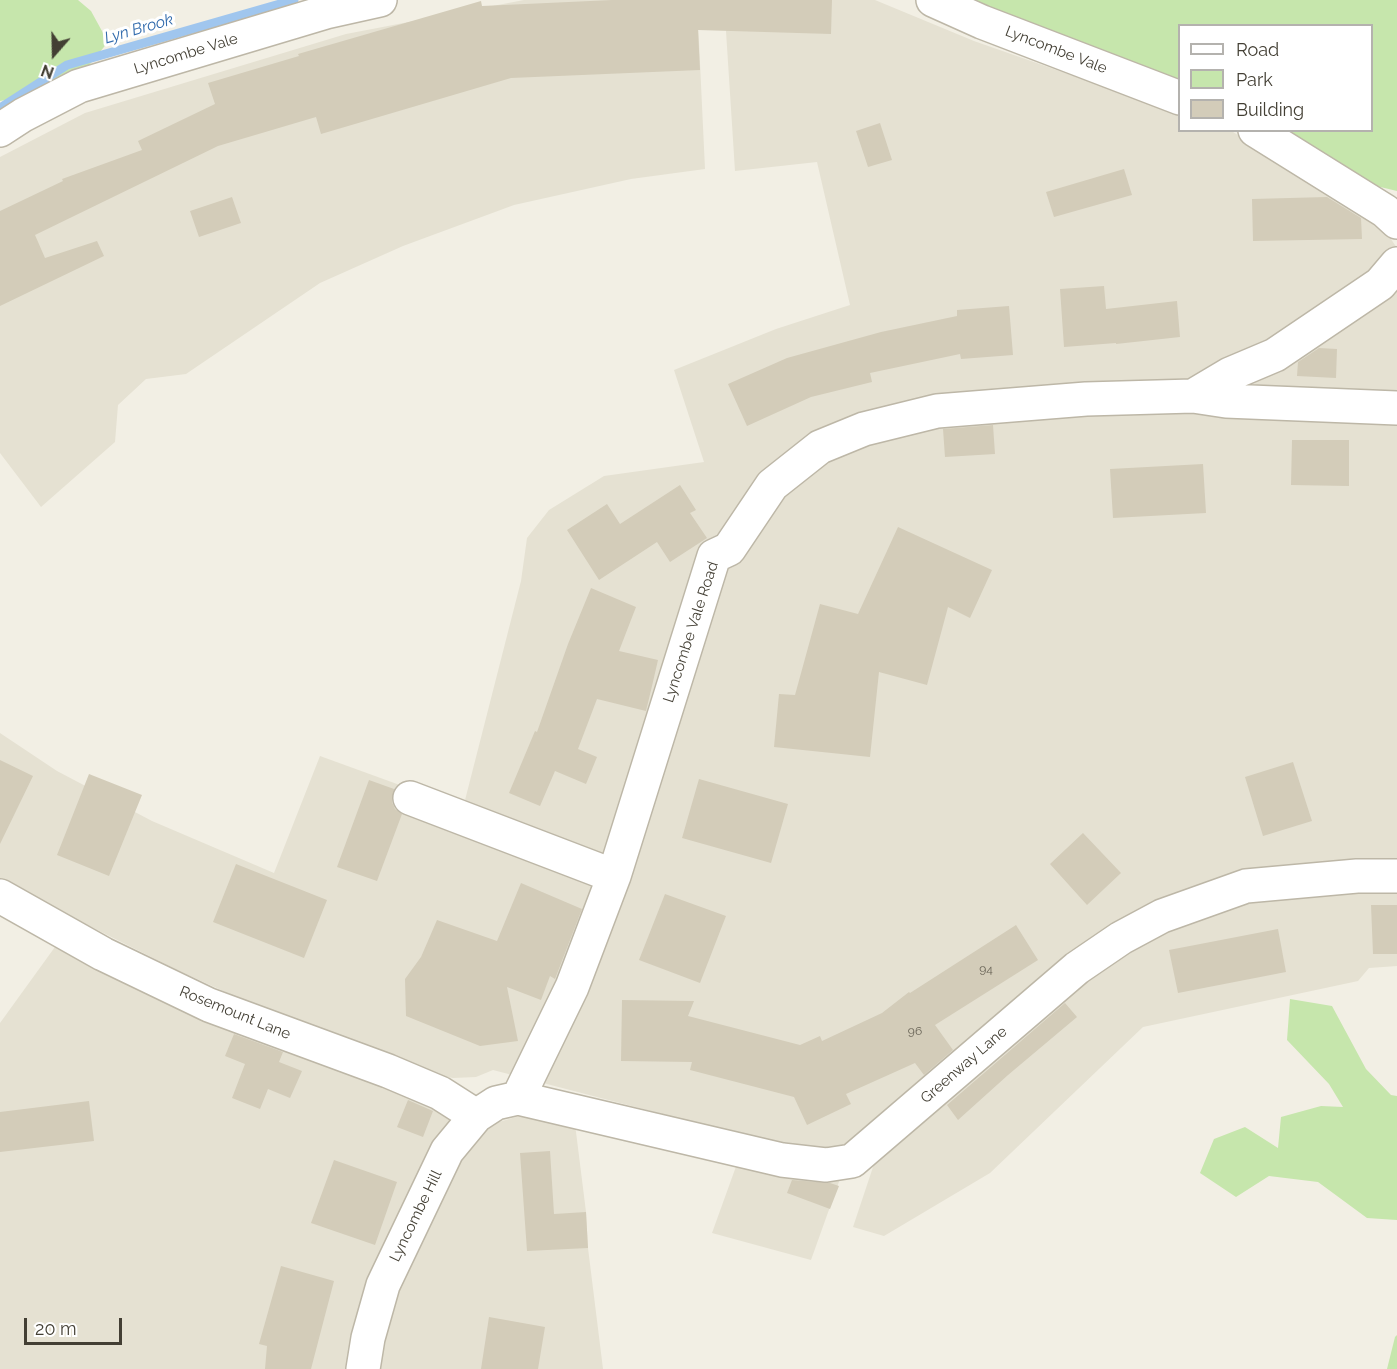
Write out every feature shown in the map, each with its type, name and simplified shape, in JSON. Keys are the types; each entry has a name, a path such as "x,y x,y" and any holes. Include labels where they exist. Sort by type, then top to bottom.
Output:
{"street":[{"name":"Lyncombe Vale","path":"0,130 22,115 80,86 326,12 380,0"},
{"name":"Lyncombe Vale","path":"933,0 982,22 1178,98"},
{"path":"1258,132 1385,211 1397,222"},
{"name":"Lyncombe Vale Road","path":"518,1098 572,987 614,876 714,556 729,549 772,485 820,447 864,429 938,411 1086,399 1193,396 1230,374 1275,355 1380,284 1397,264"},
{"path":"1193,396 1226,401 1397,408"},
{"path":"410,798 614,876"},
{"name":"Greenway Lane","path":"518,1098 782,1160 826,1165 852,1161 1077,968 1121,938 1162,916 1246,886 1357,876 1397,876"},
{"name":"Rosemount Lane","path":"0,896 103,954 178,991 219,1009 440,1093 476,1116"},
{"name":"Lyncombe Hill","path":"363,1369 368,1338 383,1285 447,1151 476,1116 496,1103 518,1098"}],"shaded area":[{"path":"524,0 697,0 705,169 631,179 514,205 403,246 320,283 186,374 146,379 118,405 115,442 41,507 0,453 0,157 85,113 346,34"},
{"path":"724,0 875,0 974,41 1178,113 1178,132 1233,132 1380,223 1397,248 1397,966 1369,968 1358,981 1143,1027 990,1173 884,1236 853,1227 885,1131 851,1148 811,1260 712,1233 747,1136 493,1070 476,1077 453,1078 436,1075 232,995 175,969 0,881 0,733 57,771 152,821 274,873 320,756 463,808 521,581 527,538 549,510 604,476 704,462 674,370 776,329 850,305 817,162 735,171"},
{"path":"60,940 431,1104 482,1133 499,1122 519,1116 541,1115 575,1124 603,1369 0,1369 0,1023"}],"green space":[{"path":"0,0 78,0 91,11 108,42 82,74 33,95 0,101"},
{"path":"952,0 1397,0 1397,191 1372,185 1272,132 1373,132 1373,24 1178,24 1178,91"},
{"path":"1290,999 1332,1006 1366,1069 1391,1095 1397,1096 1397,1220 1367,1218 1318,1182 1269,1176 1236,1197 1200,1173 1214,1139 1245,1127 1278,1148 1281,1117 1321,1106 1343,1107 1329,1084 1287,1040"},
{"path":"1397,1335 1397,1369 1387,1369 1395,1337"}],"building":[{"path":"612,0 832,0 831,34 698,30 700,70 511,78 321,134 316,117 218,146 35,235 45,258 97,241 104,256 0,306 0,211 63,181 62,179 142,150 138,141 215,104 208,83 299,56 298,54 481,1 482,6"},
{"path":"880,123 892,160 868,167 856,131"},
{"path":"1124,169 1132,195 1054,217 1046,192"},
{"path":"232,197 241,223 199,237 190,211"},
{"path":"1327,197 1361,218 1362,239 1253,241 1252,199"},
{"path":"1104,286 1106,309 1177,301 1180,337 1064,347 1060,289"},
{"path":"1009,306 1013,355 961,359 960,354 870,373 872,382 811,397 747,426 728,384 787,358 881,332 957,316 957,310"},
{"path":"1319,348 1337,349 1336,378 1297,376 1298,362"},
{"path":"993,425 995,454 945,457 943,429"},
{"path":"1292,440 1349,440 1349,486 1291,485"},
{"path":"1203,464 1206,513 1113,518 1110,469"},
{"path":"680,485 696,510 690,513 707,538 670,562 657,542 599,580 567,530 607,504 620,524"},
{"path":"898,527 992,570 970,618 948,607 927,685 879,672 870,757 774,747 779,694 795,695 820,604 858,614"},
{"path":"591,588 636,607 619,651 658,660 652,686 646,711 597,699 578,749 597,757 586,784 555,771 540,806 509,793 535,731 537,732 568,644"},
{"path":"0,760 33,776 0,844"},
{"path":"1293,762 1312,821 1263,836 1245,777"},
{"path":"89,774 142,795 109,876 57,855"},
{"path":"699,779 788,804 771,863 682,838"},
{"path":"369,780 394,789 392,802 395,809 402,814 377,881 337,867"},
{"path":"1083,833 1121,873 1087,905 1050,864"},
{"path":"236,864 327,900 304,958 213,922"},
{"path":"521,883 582,909 555,979 550,976 541,1000 507,987 518,1041 480,1046 406,1016 405,979 421,957 437,920 497,941"},
{"path":"665,894 726,916 700,983 639,960"},
{"path":"1371,905 1397,905 1397,954 1373,954"},
{"path":"1016,925 1038,960 935,1025 953,1050 924,1075 915,1063 846,1094 851,1104 807,1125 794,1097 690,1070 692,1062 621,1061 622,1000 694,1001 688,1016 800,1045 820,1036 822,1041 882,1013 909,992"},
{"path":"1278,929 1286,972 1178,993 1169,950"},
{"path":"1065,1003 1077,1017 958,1120 947,1105"},
{"path":"234,1034 283,1052 279,1062 302,1071 290,1098 268,1089 260,1109 232,1098 245,1064 225,1056"},
{"path":"408,1100 433,1111 423,1137 397,1127"},
{"path":"89,1101 94,1141 0,1152 0,1112"},
{"path":"550,1151 554,1214 586,1212 588,1248 527,1251 520,1153"},
{"path":"334,1160 397,1182 375,1245 311,1223"},
{"path":"792,1180 830,1183 839,1186 830,1209 787,1193"},
{"path":"281,1266 334,1281 311,1369 265,1369 267,1346 259,1344"},
{"path":"489,1317 545,1327 538,1369 481,1369"}],"waterway":[{"name":"Lyn Brook","path":"0,108 67,65 294,0"}]}
